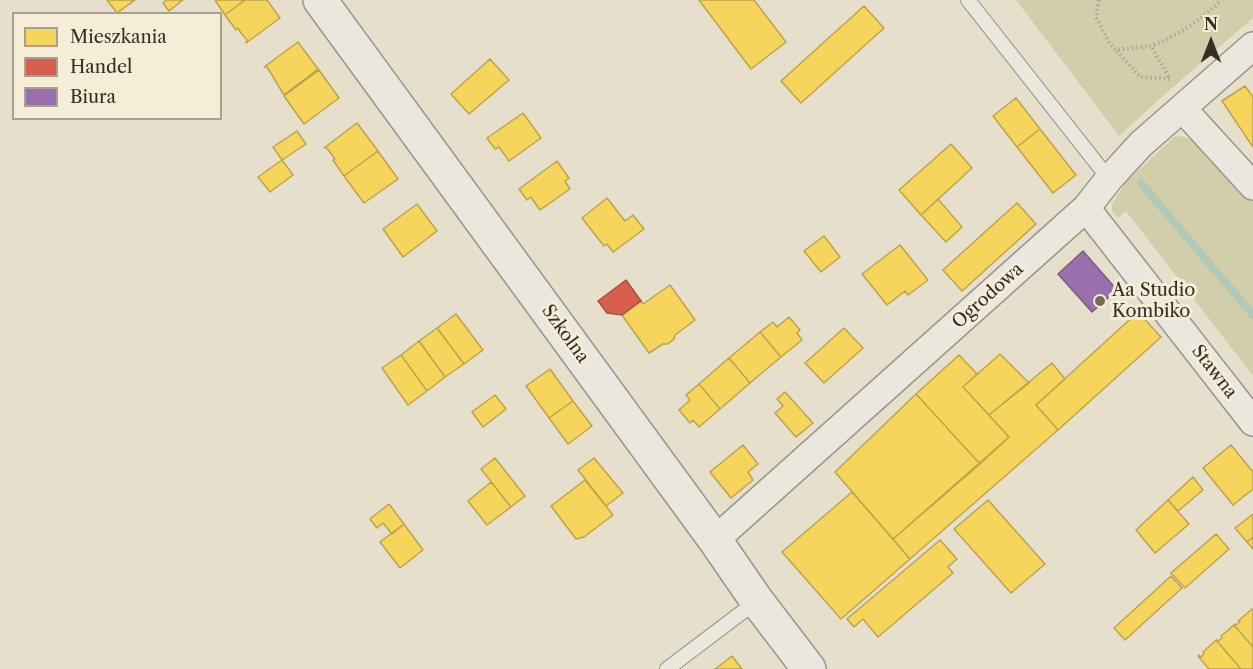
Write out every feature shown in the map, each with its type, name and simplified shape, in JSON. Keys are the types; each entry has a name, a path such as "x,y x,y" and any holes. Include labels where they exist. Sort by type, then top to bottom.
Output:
{"street":[{"name":"Szkolna","path":"320,0 715,540 757,601 809,669"},
{"name":"Ogrodowa","path":"715,540 1086,208 1108,179 1141,144 1253,46"},
{"path":"1182,108 1253,186"},
{"name":"Stawna","path":"1086,208 1253,422"}],"lane":[{"path":"968,0 1108,179"},
{"path":"667,669 757,601"}],"path":[{"path":"1098,0 1096,17 1110,44 1140,77 1170,79 1150,46"},
{"path":"1116,50 1150,46 1181,31 1215,7 1221,0"}],"shaded area":[{"path":"1016,0 1253,0 1253,18 1119,136"},
{"path":"1181,136 1200,142 1253,200 1253,376 1126,211 1118,218 1112,211 1112,204 1126,182 1174,137"}],"building: Mieszkania":[{"path":"107,0 135,0 118,12"},
{"path":"166,0 183,0 169,11 163,3"},
{"path":"215,0 245,0 225,15"},
{"path":"245,0 267,0 280,18 246,43 247,40 238,28 236,30 225,15"},
{"path":"699,0 754,0 786,42 751,69"},
{"path":"864,6 884,28 801,103 781,81"},
{"path":"298,42 318,69 284,95 267,67 264,67"},
{"path":"490,59 509,80 469,114 451,94"},
{"path":"319,70 339,98 304,124 284,96"},
{"path":"1245,86 1253,97 1253,147 1222,101"},
{"path":"1016,98 1040,129 1017,147 993,116"},
{"path":"523,113 541,138 509,161 499,147 495,149 487,138"},
{"path":"357,123 378,151 344,176 333,160 335,159 326,147 324,148"},
{"path":"1040,129 1076,175 1053,193 1017,147"},
{"path":"297,131 306,144 282,160 273,147"},
{"path":"951,144 972,168 921,215 899,190"},
{"path":"378,151 398,179 364,203 344,176"},
{"path":"282,160 293,175 270,192 258,177"},
{"path":"557,161 569,178 565,181 570,189 540,210 531,197 527,200 519,189"},
{"path":"607,198 625,221 633,215 644,229 613,252 607,244 604,246 582,218"},
{"path":"938,199 962,227 946,242 921,215"},
{"path":"1017,203 1036,224 962,291 943,270"},
{"path":"417,204 437,231 403,257 383,229"},
{"path":"824,236 840,257 821,272 804,251"},
{"path":"900,245 928,280 908,295 905,291 887,305 862,274"},
{"path":"670,285 695,320 675,335 668,344 663,344 649,353 622,315 641,301 643,304"},
{"path":"1138,312 1161,337 1058,430 1036,405"},
{"path":"456,314 483,350 464,364 437,328"},
{"path":"789,317 800,330 797,333 802,340 781,357 760,332 773,322 777,327"},
{"path":"437,328 464,364 445,377 419,341"},
{"path":"844,328 863,348 824,383 805,363"},
{"path":"760,332 781,357 750,383 729,358"},
{"path":"419,341 445,377 427,391 401,355"},
{"path":"1000,354 1029,383 989,415 963,387"},
{"path":"401,355 427,391 408,405 382,368"},
{"path":"959,355 977,374 963,387 1009,437 980,464 916,394"},
{"path":"729,358 750,383 720,409 699,384"},
{"path":"1052,363 1065,379 1036,405 1058,430 910,559 893,539 1009,437 989,415"},
{"path":"550,369 573,401 549,418 526,386"},
{"path":"699,384 720,409 699,427 693,420 690,423 679,410 690,400 686,395"},
{"path":"785,392 813,423 796,437 775,413 783,406 777,399"},
{"path":"916,394 980,464 893,539 835,472"},
{"path":"495,395 506,409 483,427 472,412"},
{"path":"573,401 592,426 568,444 549,418"},
{"path":"743,445 758,464 748,472 753,480 731,498 710,472"},
{"path":"1231,445 1253,472 1253,489 1233,505 1203,468"},
{"path":"495,458 525,496 511,507 481,469"},
{"path":"594,458 623,493 606,506 578,470"},
{"path":"1193,477 1203,490 1178,511 1168,500"},
{"path":"585,480 613,515 584,537 576,539 551,506"},
{"path":"491,482 511,507 487,525 468,501"},
{"path":"852,492 910,559 841,619 782,552"},
{"path":"988,500 1045,564 1011,593 954,529"},
{"path":"1168,500 1189,524 1155,553 1136,530"},
{"path":"389,504 404,524 392,534 383,523 377,528 370,519"},
{"path":"1253,514 1253,537 1247,542 1235,528"},
{"path":"404,524 423,550 400,568 380,542"},
{"path":"1216,534 1229,549 1185,588 1171,573"},
{"path":"1253,537 1253,549 1247,542"},
{"path":"940,540 957,559 948,567 953,573 878,637 863,619 854,627 847,619"},
{"path":"1171,576 1182,588 1125,640 1114,628"},
{"path":"1253,610 1253,647 1234,625"},
{"path":"1234,625 1253,647 1252,669 1241,669 1216,640 1222,638 1221,636"},
{"path":"1216,640 1241,669 1209,669 1198,656 1201,657 1203,652"},
{"path":"732,656 742,669 715,669"}],"building: Handel":[{"path":"626,280 641,301 622,315 607,313 598,301"}],"building: Biura":[{"path":"1083,251 1117,290 1092,312 1058,274"}],"waterway":[{"path":"1141,183 1253,315"}],"place":[{"name":"Aa Studio Kombiko","path":"1100,301"}]}
